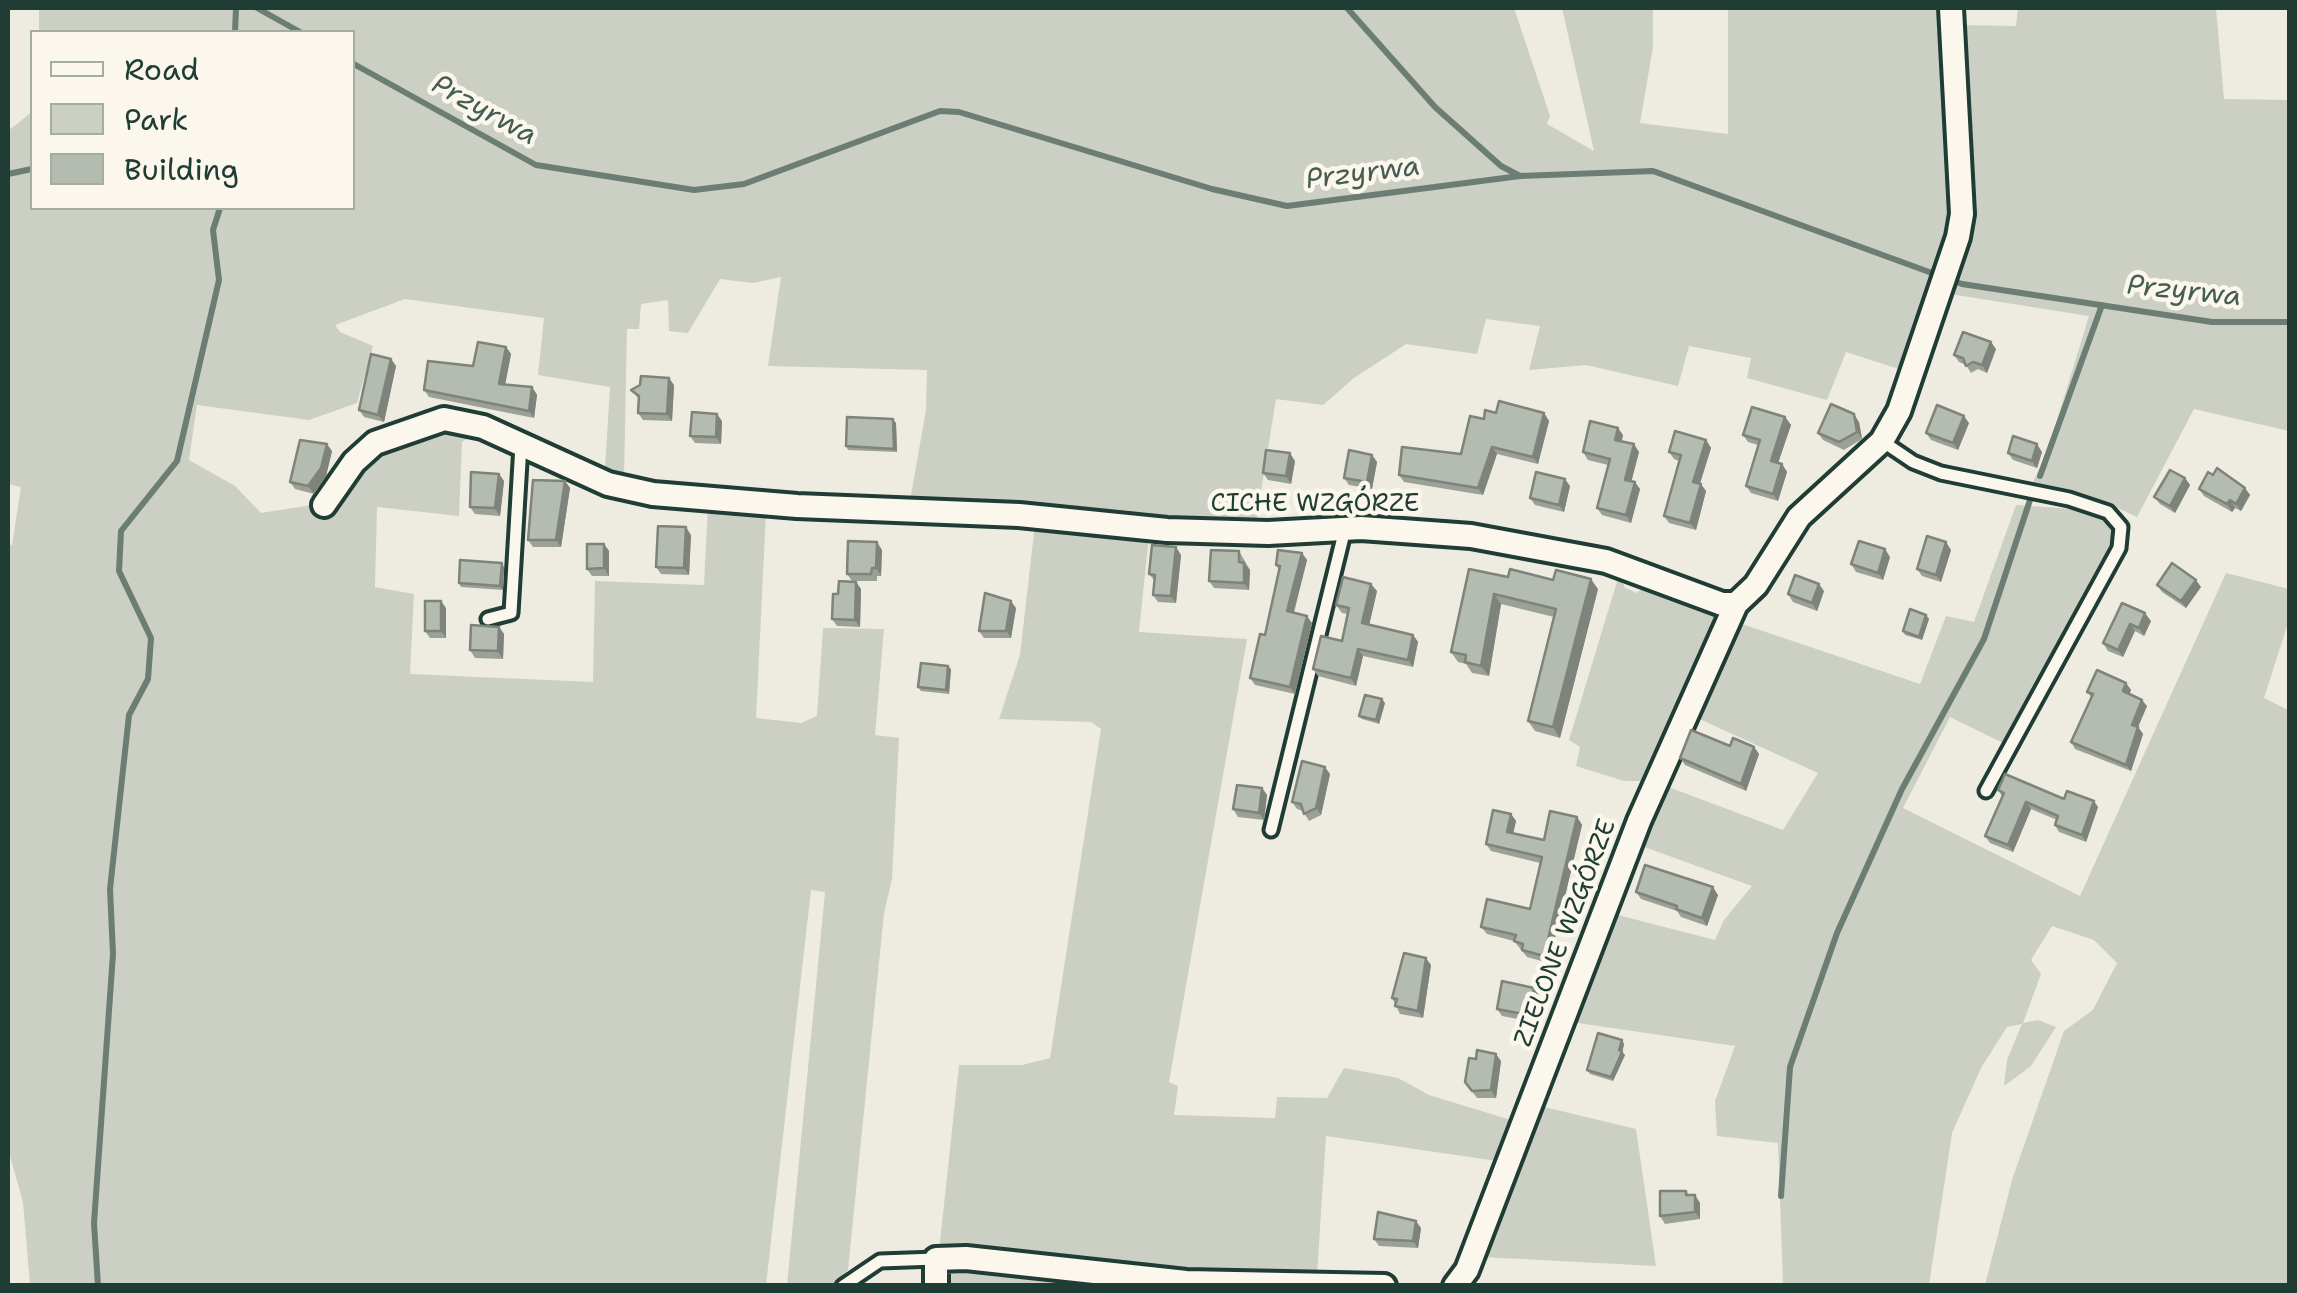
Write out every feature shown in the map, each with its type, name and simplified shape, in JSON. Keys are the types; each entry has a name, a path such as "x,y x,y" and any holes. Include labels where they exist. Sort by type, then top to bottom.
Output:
{"street":[{"path":"1736,604 1756,585 1800,516 1882,442 1899,411 1962,214 1952,8"},
{"name":"CICHE WZGÓRZE","path":"324,505 364,452 423,424 462,421 608,484 653,494 797,506 999,514 1166,530 1268,534 1345,529 1471,536 1577,554 1722,604 1736,604"},
{"name":"ZIELONE WZGÓRZE","path":"1456,1286 1468,1270 1642,812 1736,604"},
{"path":"936,1286 936,1259 966,1258 1186,1282 1384,1286"}],"lane":[{"path":"1882,442 1913,462 1940,473 2069,499 2108,512 2121,527 2119,548 1986,791"},
{"path":"488,619 511,613 514,601 521,444"},
{"path":"1271,830 1345,529"},
{"path":"844,1286 880,1261 936,1259"}],"green space":[{"path":"39,8 1514,8 1550,116 1547,124 1594,151 1562,8 1653,8 1653,47 1640,123 1728,134 1728,8 1942,8 1954,223 1902,370 1846,352 1827,400 1747,378 1751,358 1689,346 1678,386 1586,365 1529,370 1540,326 1486,319 1477,354 1406,344 1354,378 1323,405 1276,399 1256,523 910,501 926,410 927,370 768,366 781,277 753,283 720,279 688,333 669,331 668,300 641,304 639,329 627,329 624,477 605,469 610,387 538,375 544,318 405,299 335,325 340,332 373,346 357,403 309,420 197,405 189,460 235,486 261,513 318,504 318,516 341,498 371,454 451,423 471,436 462,442 459,516 377,507 375,587 414,594 410,674 593,682 595,581 704,585 708,508 766,513 756,718 801,723 817,716 823,628 884,629 875,735 899,738 892,879 884,913 848,1270 833,1285 787,1285 825,892 811,890 766,1285 30,1285 23,1202 8,1149 8,545 12,545 21,487 8,484 8,131 30,114 30,210 355,210 355,30 39,30"},
{"path":"2018,8 2216,8 2224,99 2289,100 2289,431 2194,409 2137,517 2101,500 2033,482 2047,453 2089,316 1950,294 1959,25 2016,26"},
{"path":"2016,505 2088,510 2102,516 2112,525 2112,540 2104,563 2007,745 1950,717 1903,808 2080,896 2226,573 2289,589 2289,620 2264,698 2290,711 2289,1285 1985,1285 2012,1180 2064,1031 2093,1010 2117,963 2094,940 2052,926 2031,960 2041,974 2023,1023 2038,1020 2056,1027 2031,1066 2004,1086 2007,1060 2022,1024 2007,1027 1981,1068 1952,1133 1929,1285 1783,1285 1778,1143 1717,1136 1715,1101 1735,1046 1571,1022 1614,914 1715,940 1724,920 1752,886 1639,845 1663,785 1783,830 1818,773 1695,717 1742,624 1920,684 1946,616 1974,622"},
{"path":"1035,524 1149,536 1139,632 1247,639 1169,1082 1178,1086 1174,1115 1275,1118 1277,1097 1327,1098 1344,1068 1398,1078 1429,1095 1511,1120 1497,1161 1326,1136 1317,1275 1163,1273 939,1251 959,1065 1022,1065 1050,1058 1101,729 1091,722 999,719 1020,655"},
{"path":"1619,575 1625,588 1637,593 1646,585 1718,611 1724,623 1647,781 1624,781 1576,766 1580,747 1569,740"},
{"path":"1536,1105 1636,1129 1656,1266 1483,1257"},
{"path":"958,1269 1138,1285 944,1286 944,1279"}],"building":[{"path":"1963,332 1991,342 1982,365 1973,362 1966,366 1963,358 1954,355"},
{"path":"478,342 506,347 499,384 532,387 529,411 424,390 428,361 473,366"},
{"path":"371,354 391,359 378,415 359,410"},
{"path":"641,376 669,378 667,414 638,413 639,396 631,390 640,385"},
{"path":"1499,401 1544,413 1533,457 1492,447 1478,488 1399,475 1402,447 1461,454 1470,416 1484,419 1485,410 1496,413"},
{"path":"1831,404 1854,414 1857,432 1839,442 1818,433"},
{"path":"1937,405 1964,416 1953,443 1926,433"},
{"path":"1752,407 1785,417 1771,461 1782,464 1773,494 1746,486 1760,440 1743,435"},
{"path":"692,412 717,414 716,437 690,436"},
{"path":"847,417 893,419 894,449 846,446"},
{"path":"1590,421 1618,428 1615,440 1634,444 1625,480 1635,482 1626,515 1597,508 1610,459 1583,452"},
{"path":"1675,431 1706,440 1693,482 1701,484 1690,523 1664,516 1681,455 1669,452"},
{"path":"2013,436 2037,444 2032,461 2008,453"},
{"path":"300,440 327,444 321,468 308,486 290,482"},
{"path":"1266,450 1290,453 1286,476 1263,473"},
{"path":"1349,450 1372,455 1367,482 1344,478"},
{"path":"2217,468 2245,488 2236,504 2230,500 2227,504 2199,489 2208,472 2213,475"},
{"path":"2170,470 2185,478 2170,506 2154,497"},
{"path":"471,472 499,474 495,508 470,507"},
{"path":"1536,472 1565,479 1559,505 1530,498"},
{"path":"533,480 565,481 556,540 528,540"},
{"path":"658,526 686,527 684,568 656,567"},
{"path":"1927,536 1946,542 1936,575 1917,569"},
{"path":"848,541 877,542 876,568 872,568 871,574 847,574"},
{"path":"1859,541 1885,549 1878,573 1851,564"},
{"path":"587,544 604,544 604,568 587,569"},
{"path":"1152,545 1176,547 1171,596 1153,595 1155,575 1149,574"},
{"path":"1211,550 1239,551 1239,562 1244,563 1244,583 1209,581"},
{"path":"1278,550 1302,553 1287,611 1307,616 1290,687 1250,678 1260,634 1265,635 1280,566 1276,565"},
{"path":"460,560 502,563 500,586 459,583"},
{"path":"2172,563 2196,580 2181,601 2157,585"},
{"path":"1469,569 1508,577 1510,569 1553,580 1556,570 1591,579 1553,727 1528,721 1556,609 1494,594 1481,666 1465,662 1466,655 1451,652"},
{"path":"1795,575 1819,584 1812,603 1788,594"},
{"path":"1343,577 1371,584 1362,623 1413,635 1408,660 1358,649 1351,678 1313,669 1321,636 1342,641 1349,608 1336,605"},
{"path":"839,581 856,582 855,620 832,619 833,594 838,594"},
{"path":"985,593 1011,601 1006,631 979,631"},
{"path":"425,601 441,601 441,631 425,631"},
{"path":"2122,603 2145,613 2139,628 2130,624 2118,650 2103,643"},
{"path":"1910,609 1926,615 1919,637 1903,631"},
{"path":"471,625 499,627 498,651 470,650"},
{"path":"921,663 948,666 946,690 918,687"},
{"path":"2097,670 2126,683 2123,691 2142,700 2132,725 2138,727 2126,765 2071,742 2093,694 2087,692"},
{"path":"1365,695 1382,699 1376,720 1359,716"},
{"path":"1691,730 1730,746 1733,738 1754,747 1741,784 1680,758"},
{"path":"1302,761 1325,767 1316,808 1304,814 1301,804 1292,802"},
{"path":"2005,774 2064,799 2067,791 2094,801 2082,835 2055,825 2058,816 2026,802 2008,845 1985,836 2004,793 1998,790"},
{"path":"1237,785 1262,788 1259,813 1233,809"},
{"path":"1493,810 1511,814 1507,832 1544,840 1550,811 1577,817 1544,956 1522,950 1523,944 1514,941 1516,935 1481,927 1487,899 1530,909 1542,857 1486,844"},
{"path":"1645,865 1713,887 1702,918 1636,892"},
{"path":"1404,953 1426,958 1418,1011 1395,1006 1397,999 1392,998"},
{"path":"1502,981 1534,988 1528,1015 1497,1009"},
{"path":"1598,1033 1622,1040 1622,1052 1611,1077 1587,1070"},
{"path":"1477,1050 1496,1054 1491,1090 1472,1091 1465,1082 1469,1058 1476,1059"},
{"path":"1660,1191 1695,1195 1695,1212 1660,1216"},
{"path":"1378,1212 1416,1221 1413,1241 1374,1239"}],"waterway":[{"path":"235,30 236,8"},
{"name":"Przyrwa","path":"257,8 296,30"},
{"path":"1347,8 1435,107 1501,166 1520,176"},
{"name":"Przyrwa","path":"355,65 536,165 694,190 744,184 940,111 959,112 1212,189 1287,206 1520,176 1653,171 1962,284 2212,322 2290,322"},
{"path":"8,174 30,169"},
{"path":"98,1286 94,1223 113,954 110,889 129,715 148,679 151,638 119,571 121,531 177,461 219,280 213,230 219,210"},
{"path":"2040,476 2102,305"},
{"path":"1781,1196 1790,1067 1837,933 1902,789 1984,639 2030,500"}]}
